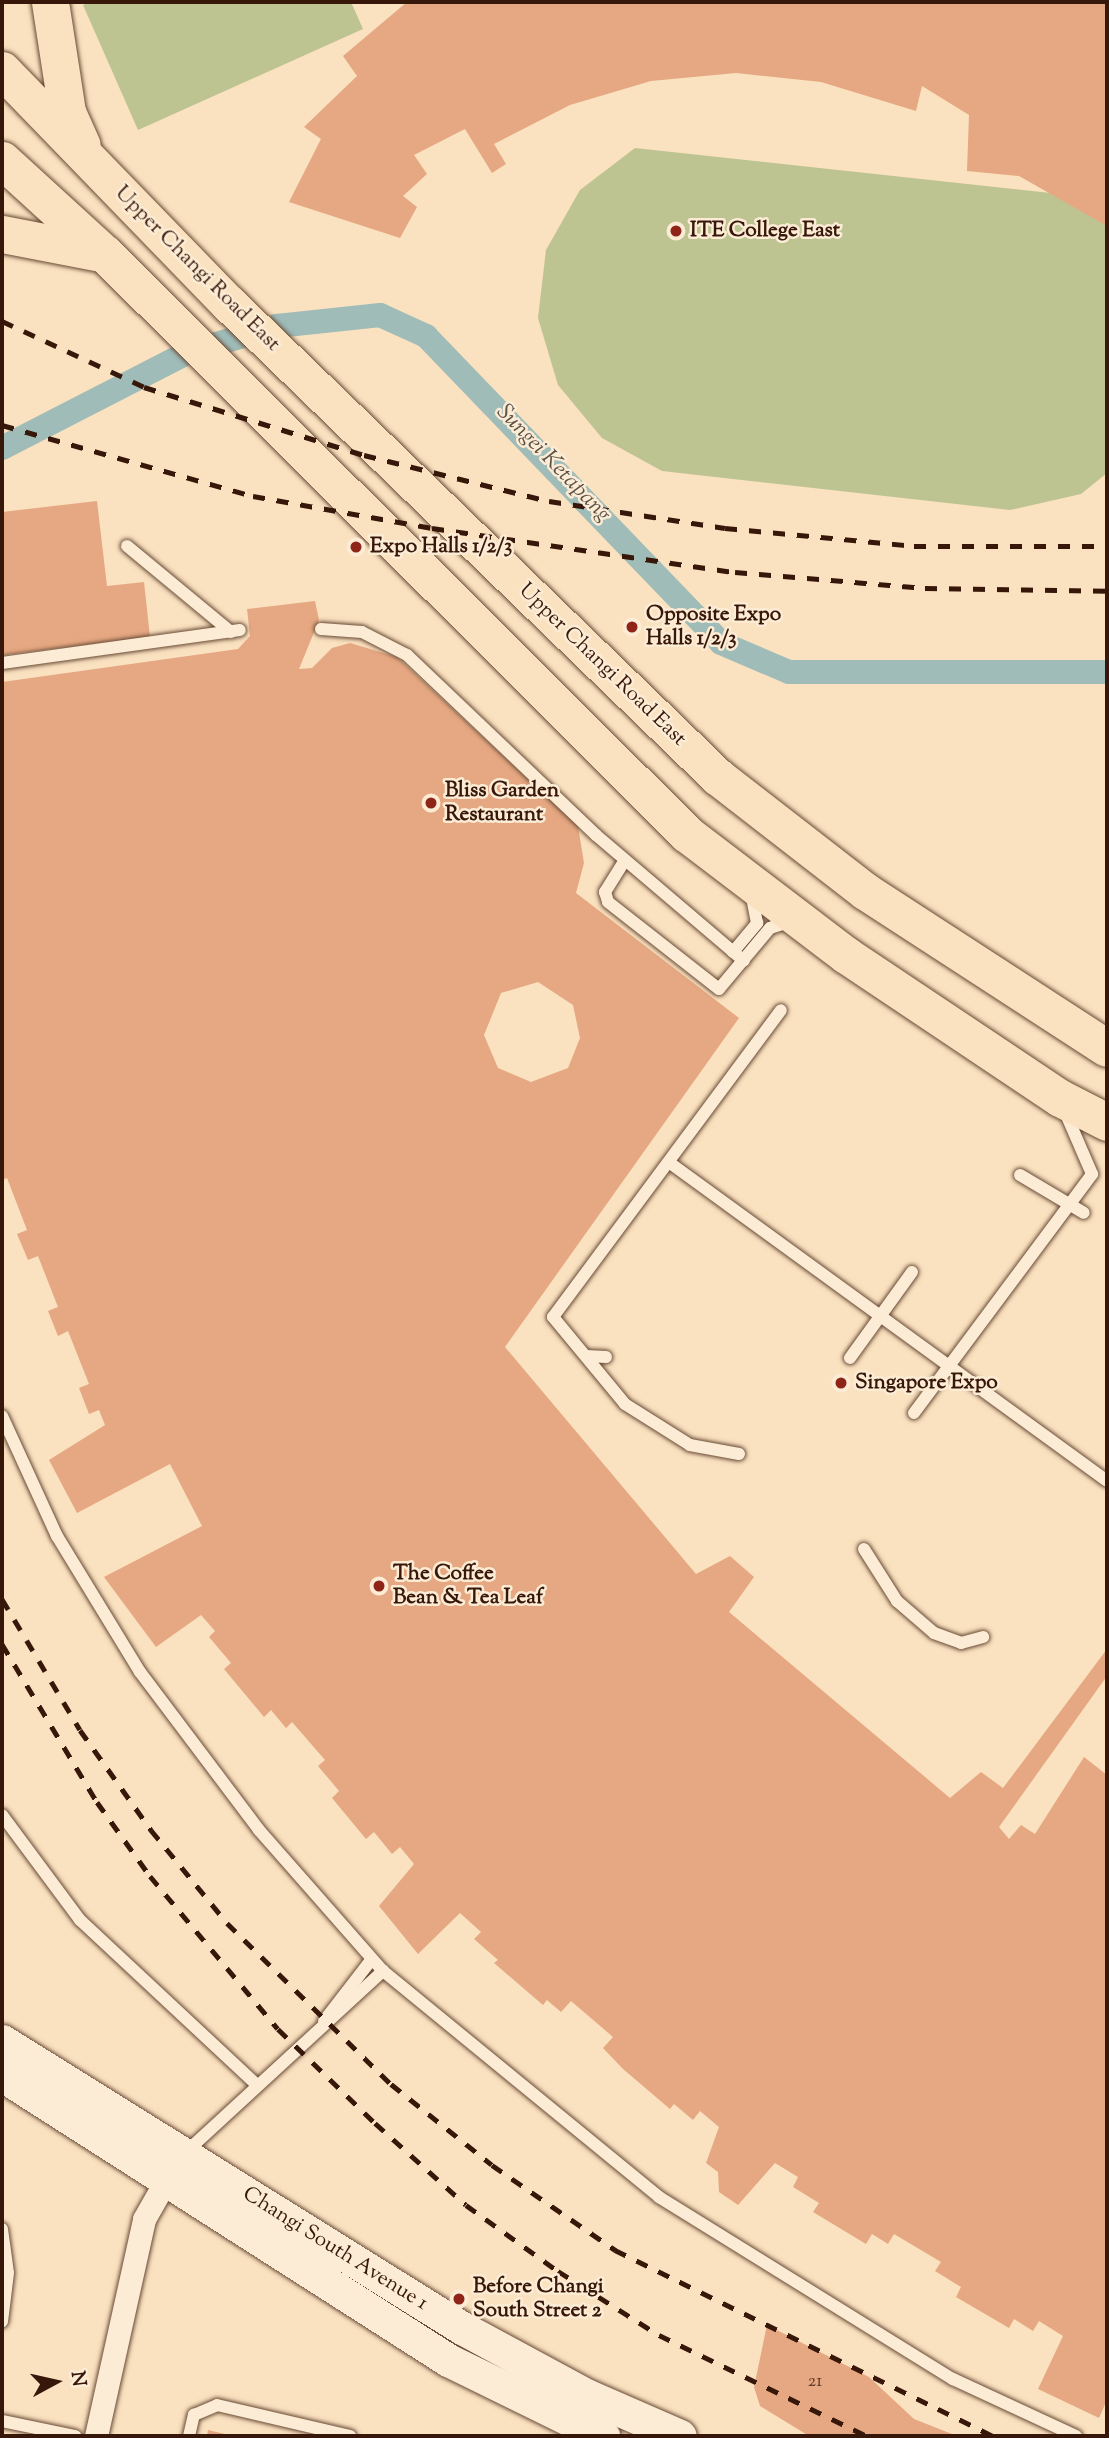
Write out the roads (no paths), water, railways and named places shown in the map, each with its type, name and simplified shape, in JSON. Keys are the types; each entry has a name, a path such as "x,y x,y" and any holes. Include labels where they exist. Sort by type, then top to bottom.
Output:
{"main road":[{"path":"50,2 67,112 88,159"},
{"name":"Upper Changi Road East","path":"2,70 229,304 718,777 865,891 1107,1048"},
{"path":"2,160 105,254 188,335 687,834 798,919 1059,1097 1107,1122"},
{"path":"2,234 105,254"}],"street":[{"name":"Changi South Avenue 1","path":"2,2041 174,2167 448,2360 603,2436"},
{"name":"Changi South Avenue 1","path":"2,2075 588,2396 680,2436"},
{"path":"96,2436 144,2219 174,2167"}],"lane":[{"path":"2,663 235,631 127,546"},
{"path":"321,629 362,632 407,655 625,860 744,961"},
{"path":"625,860 605,892 608,902 719,989 770,928 798,919"},
{"path":"733,952 757,923 748,881"},
{"path":"739,1454 690,1445 636,1411 553,1317 670,1163 781,1010"},
{"path":"914,1413 976,1326 1072,1206 1092,1174 1059,1097"},
{"path":"670,1163 1107,1481"},
{"path":"1020,1175 1084,1213"},
{"path":"849,1358 912,1272"},
{"path":"586,1356 606,1357"},
{"path":"2,1416 57,1536 140,1672 259,1830 383,1971 659,2197 953,2379 1076,2436"},
{"path":"864,1549 897,1601 934,1633 961,1643 983,1637"},
{"path":"2,1815 80,1920 257,2085"},
{"path":"174,2167 324,2021 372,1959"},
{"path":"324,2021 351,2006 383,1971"},
{"path":"2,2229 8,2273 2,2322"},
{"path":"189,2436 194,2415 217,2405 350,2436"},
{"path":"2,2421 75,2436"}],"waterway":[{"name":"Sungei Ketapang","path":"2,448 189,352 277,326 380,315 426,336 721,643 789,672 1107,672"}],"railway":[{"path":"2,321 144,387 364,455 549,501 725,528 914,546 1107,546"},
{"path":"2,425 253,496 432,528 735,572 925,588 1107,591"},
{"path":"2,1599 80,1730 151,1830 227,1923 391,2084 492,2165 615,2250 993,2436"},
{"path":"2,1644 97,1802 150,1876 278,2029 375,2123 466,2205 558,2271 659,2335 867,2436"}],"place":[{"name":"ITE College East","path":"676,231"},
{"name":"Expo Halls 1/2/3","path":"356,547"},
{"name":"Opposite Expo Halls 1/2/3","path":"632,627"},
{"name":"Bliss Garden Restaurant","path":"431,803"},
{"name":"Singapore Expo","path":"841,1383"},
{"name":"The Coffee Bean & Tea Leaf","path":"379,1586"},
{"name":"Before Changi South Street 2","path":"459,2299"}]}
